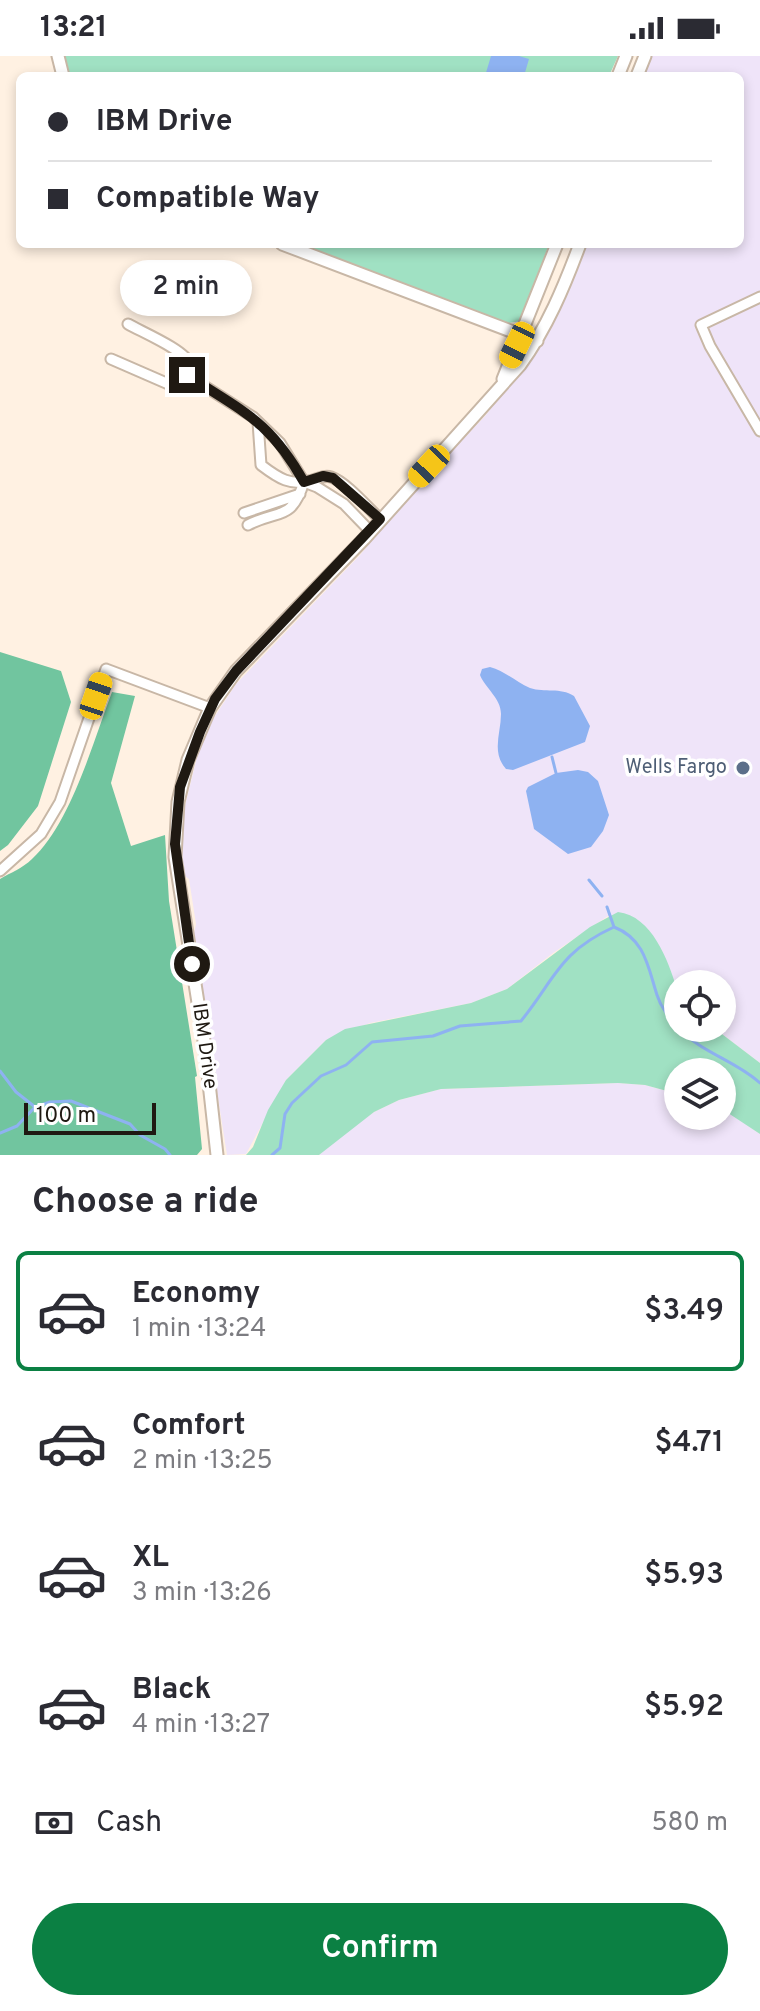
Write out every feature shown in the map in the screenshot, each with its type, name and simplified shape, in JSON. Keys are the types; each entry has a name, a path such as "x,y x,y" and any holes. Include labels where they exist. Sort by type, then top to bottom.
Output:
{"street":[{"path":"293,248 537,341"},
{"name":"IBM Drive","path":"501,384 555,248"},
{"name":"IBM Drive","path":"217,1155 205,1047 175,844 180,787 188,760 210,708 236,671 370,531 520,365 537,341 561,293 578,248"},
{"path":"760,297 701,325 760,431"},
{"path":"111,359 166,385 184,383 191,371 190,363 183,354 128,324"},
{"path":"187,375 258,421 280,443 304,482 344,504 370,531"},
{"path":"258,421 261,465 289,483 323,476 333,478 380,519"},
{"path":"248,525 289,511 304,482"},
{"path":"244,513 300,494"},
{"path":"269,504 269,516"},
{"path":"0,871 41,834 60,802 106,669 210,708"}],"shaded area":[{"path":"651,56 760,56 760,1063 732,1042 736,1042 736,970 668,970 648,929 608,916 507,989 471,1003 370,1023 326,1040 286,1080 246,1154 227,1155 193,938 196,924 189,879 182,874 183,814 197,757 213,719 236,684 360,555 402,504 485,416 521,370 560,308 583,248 744,248 744,72 645,72"},
{"path":"618,1083 645,1085 664,1090 664,1130 736,1130 736,1117 760,1134 760,1155 319,1155 374,1112 399,1100 441,1089"}],"green space":[{"path":"62,56 618,56 611,72 66,72"},
{"path":"304,248 548,248 521,321 509,323"},
{"path":"0,652 61,671 71,702 38,806 0,851"},
{"path":"112,692 135,696 111,783 131,846 165,835 169,901 197,1076 202,1149 197,1155 0,1155 0,879 32,859 58,825 80,781"},
{"path":"618,912 640,922 657,941 670,970 664,970 664,1042 732,1042 760,1063 760,1134 736,1118 736,1058 664,1058 664,1090 618,1083 441,1089 399,1100 374,1112 319,1155 246,1155 253,1147 268,1110 286,1080 326,1040 345,1029 471,1003 507,989 590,927"}],"water":[{"path":"491,56 529,59 525,72 486,72"},
{"path":"490,667 530,688 574,696 590,726 585,742 513,770 506,769 501,763 498,749 500,708 480,675 482,669"},
{"path":"588,772 598,781 609,815 603,831 591,847 568,854 534,829 526,791 528,787 556,773"}],"waterway":[{"path":"552,757 556,773"},
{"path":"589,880 602,896"},
{"path":"607,907 614,927"},
{"path":"272,1155 280,1148 285,1114 292,1103 321,1076 346,1065 372,1042 433,1036 460,1026 521,1021 569,957 581,946 614,927 639,946 664,1009"},
{"path":"694,1042 760,1083"},
{"path":"0,1071 16,1092 35,1107"},
{"path":"0,1133 17,1126 35,1107 50,1102 71,1101 130,1124 140,1135 170,1155"}],"place":[{"name":"Wells Fargo","path":"743,768"}],"route":[{"path":"187,375 243,409 264,427 280,443 304,482 323,476 333,478 380,519 236,671 210,708 188,760 180,787 175,857 192,964"}]}
